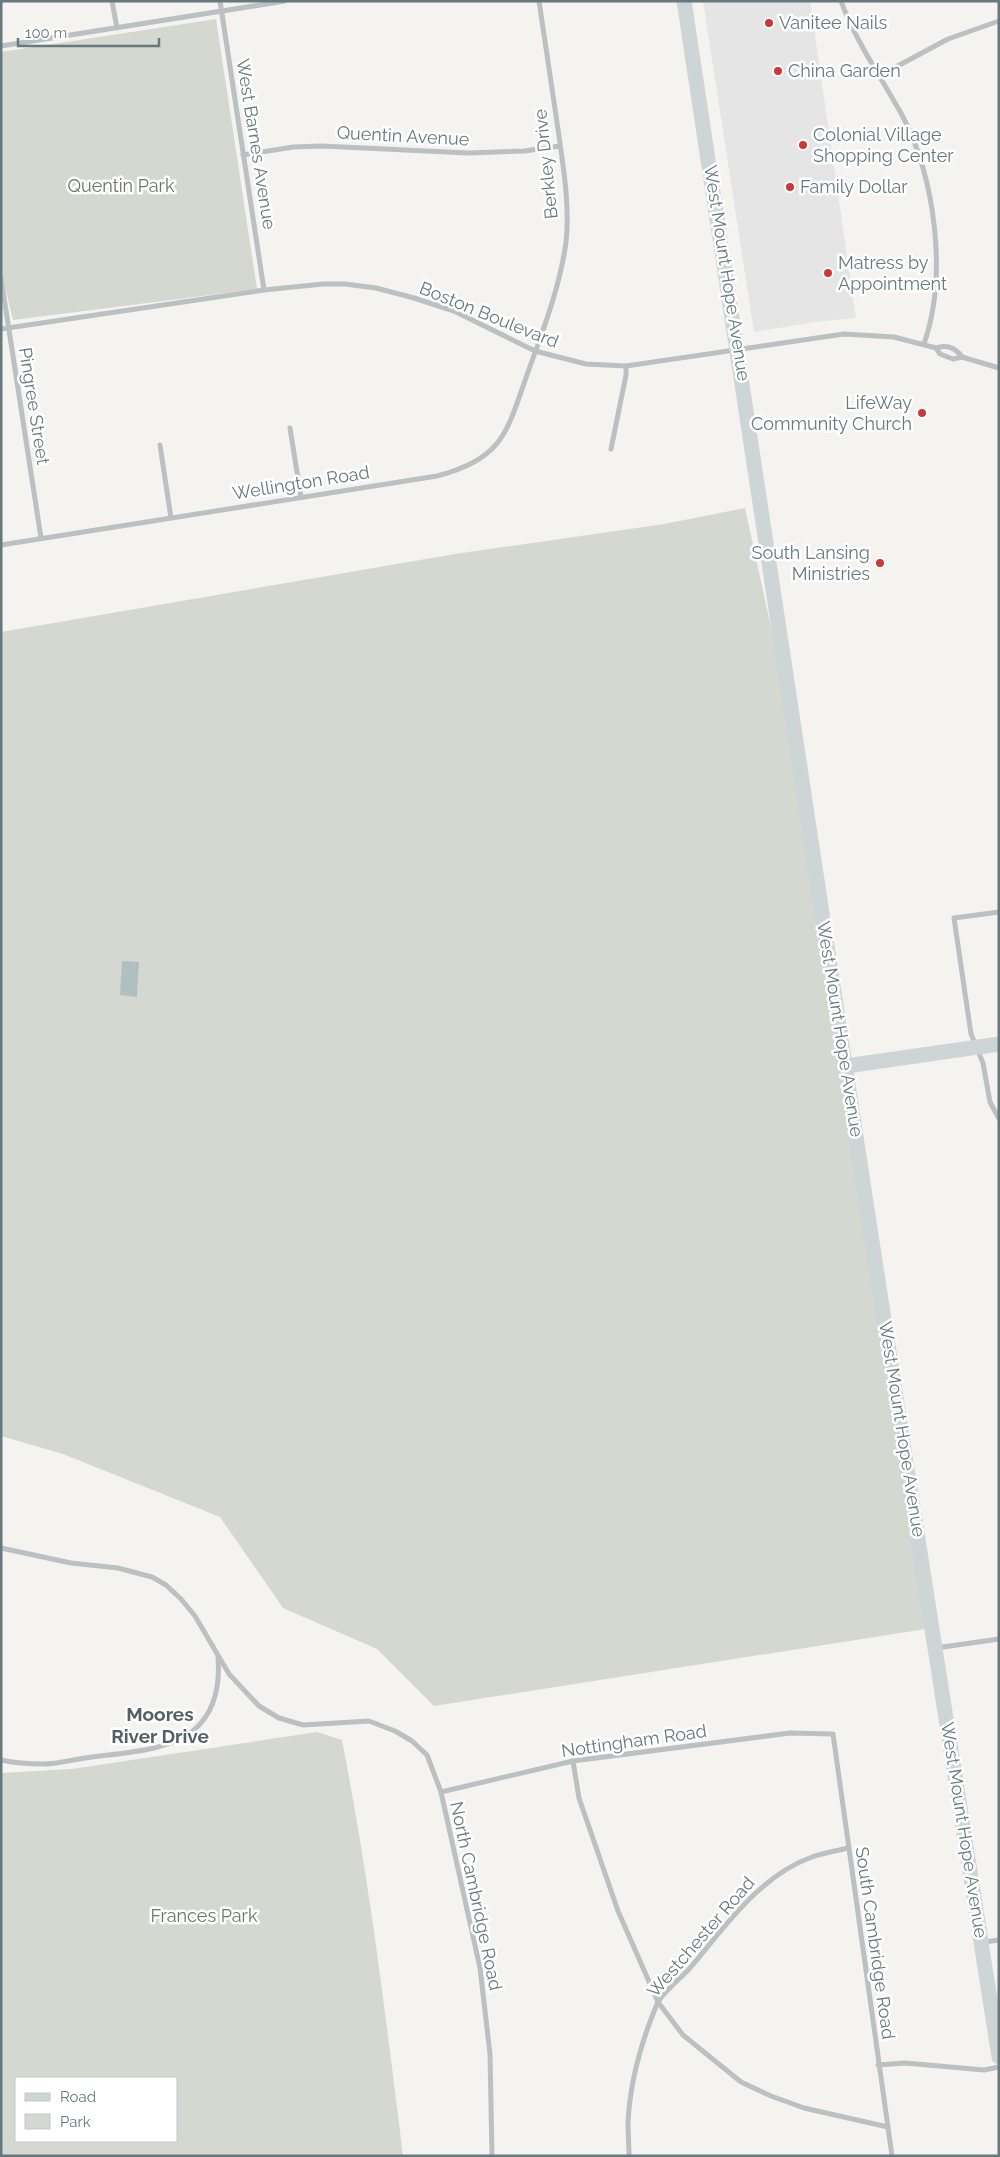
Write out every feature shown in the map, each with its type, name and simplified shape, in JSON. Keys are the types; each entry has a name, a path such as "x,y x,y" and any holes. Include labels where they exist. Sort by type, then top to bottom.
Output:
{"street":[{"path":"112,1 117,28"},
{"name":"West Barnes Avenue","path":"220,1 264,290"},
{"path":"1,46 285,1"},
{"name":"Berkley Drive","path":"535,351 560,274 566,242 567,190 539,1"},
{"name":"West Mount Hope Avenue","path":"684,1 739,350 846,1066 999,2057"},
{"path":"841,1 857,38 903,117 926,177 931,204 936,268 928,332 924,344"},
{"path":"879,76 934,45 980,26 999,21"},
{"name":"Quentin Avenue","path":"244,154 293,147 322,146 383,147 468,154 560,146"},
{"name":"Pingree Street","path":"1,278 41,538"},
{"name":"Boston Boulevard","path":"1,329 264,290 323,284 376,288 414,298 454,311 535,351 586,364 626,366 739,350 818,336 844,334 894,337 936,348 940,354 953,359 962,357 999,368"},
{"name":"Boston Boulevard","path":"936,348 943,345 957,350 962,357"},
{"name":"Wellington Road","path":"1,544 301,498 437,476 457,471 484,457 502,438 511,421 535,351"},
{"path":"611,449 626,375 626,366"},
{"path":"290,428 301,498"},
{"path":"160,445 171,518"},
{"path":"999,912 954,918 971,1034 983,1063 990,1102 999,1120"},
{"path":"846,1066 999,1044"},
{"name":"North Cambridge Road","path":"1,1548 71,1563 118,1568 152,1578 166,1585 181,1599 195,1616 229,1674 259,1706 279,1718 303,1725 319,1722 369,1720 395,1731 427,1755 441,1792 480,1968 490,2054 492,2156"},
{"path":"936,1648 999,1639"},
{"path":"1,1760 23,1764 46,1764 150,1748 183,1738 198,1726 211,1708 219,1674 218,1656"},
{"name":"Nottingham Road","path":"441,1792 574,1762 790,1733 833,1734"},
{"name":"South Cambridge Road","path":"833,1734 892,2156"},
{"path":"574,1762 579,1798 618,1911 658,2002 683,2035 741,2082 770,2096 804,2108 888,2127"},
{"name":"Westchester Road","path":"629,2156 628,2121 633,2084 645,2039 658,2002 765,1884 789,1868 812,1857 848,1848"},
{"path":"981,1943 999,1940"},
{"path":"878,2065 905,2063 984,2070 999,2067"}],"shaded area":[{"path":"703,1 810,1 856,318 814,322 754,332"},
{"path":"122,961 139,962 137,997 120,995"}],"green space":[{"name":"Quentin Park","path":"216,19 257,289 13,320 1,270 1,52"},
{"path":"745,508 798,751 932,1628 434,1706 377,1649 283,1608 220,1517 63,1454 1,1436 1,632 455,554 664,524"},
{"name":"Frances Park","path":"317,1732 342,1740 369,1896 403,2156 1,2156 1,1773 72,1769"}],"place":[{"name":"Vanitee Nails","path":"769,23"},
{"name":"China Garden","path":"778,71"},
{"name":"Colonial Village Shopping Center","path":"803,145"},
{"name":"Family Dollar","path":"790,187"},
{"name":"Matress by Appointment","path":"828,273"},
{"name":"LifeWay Community Church","path":"922,413"},
{"name":"South Lansing Ministries","path":"880,563"}],"district":[{"name":"Moores River Drive","path":"160,1725"}]}
